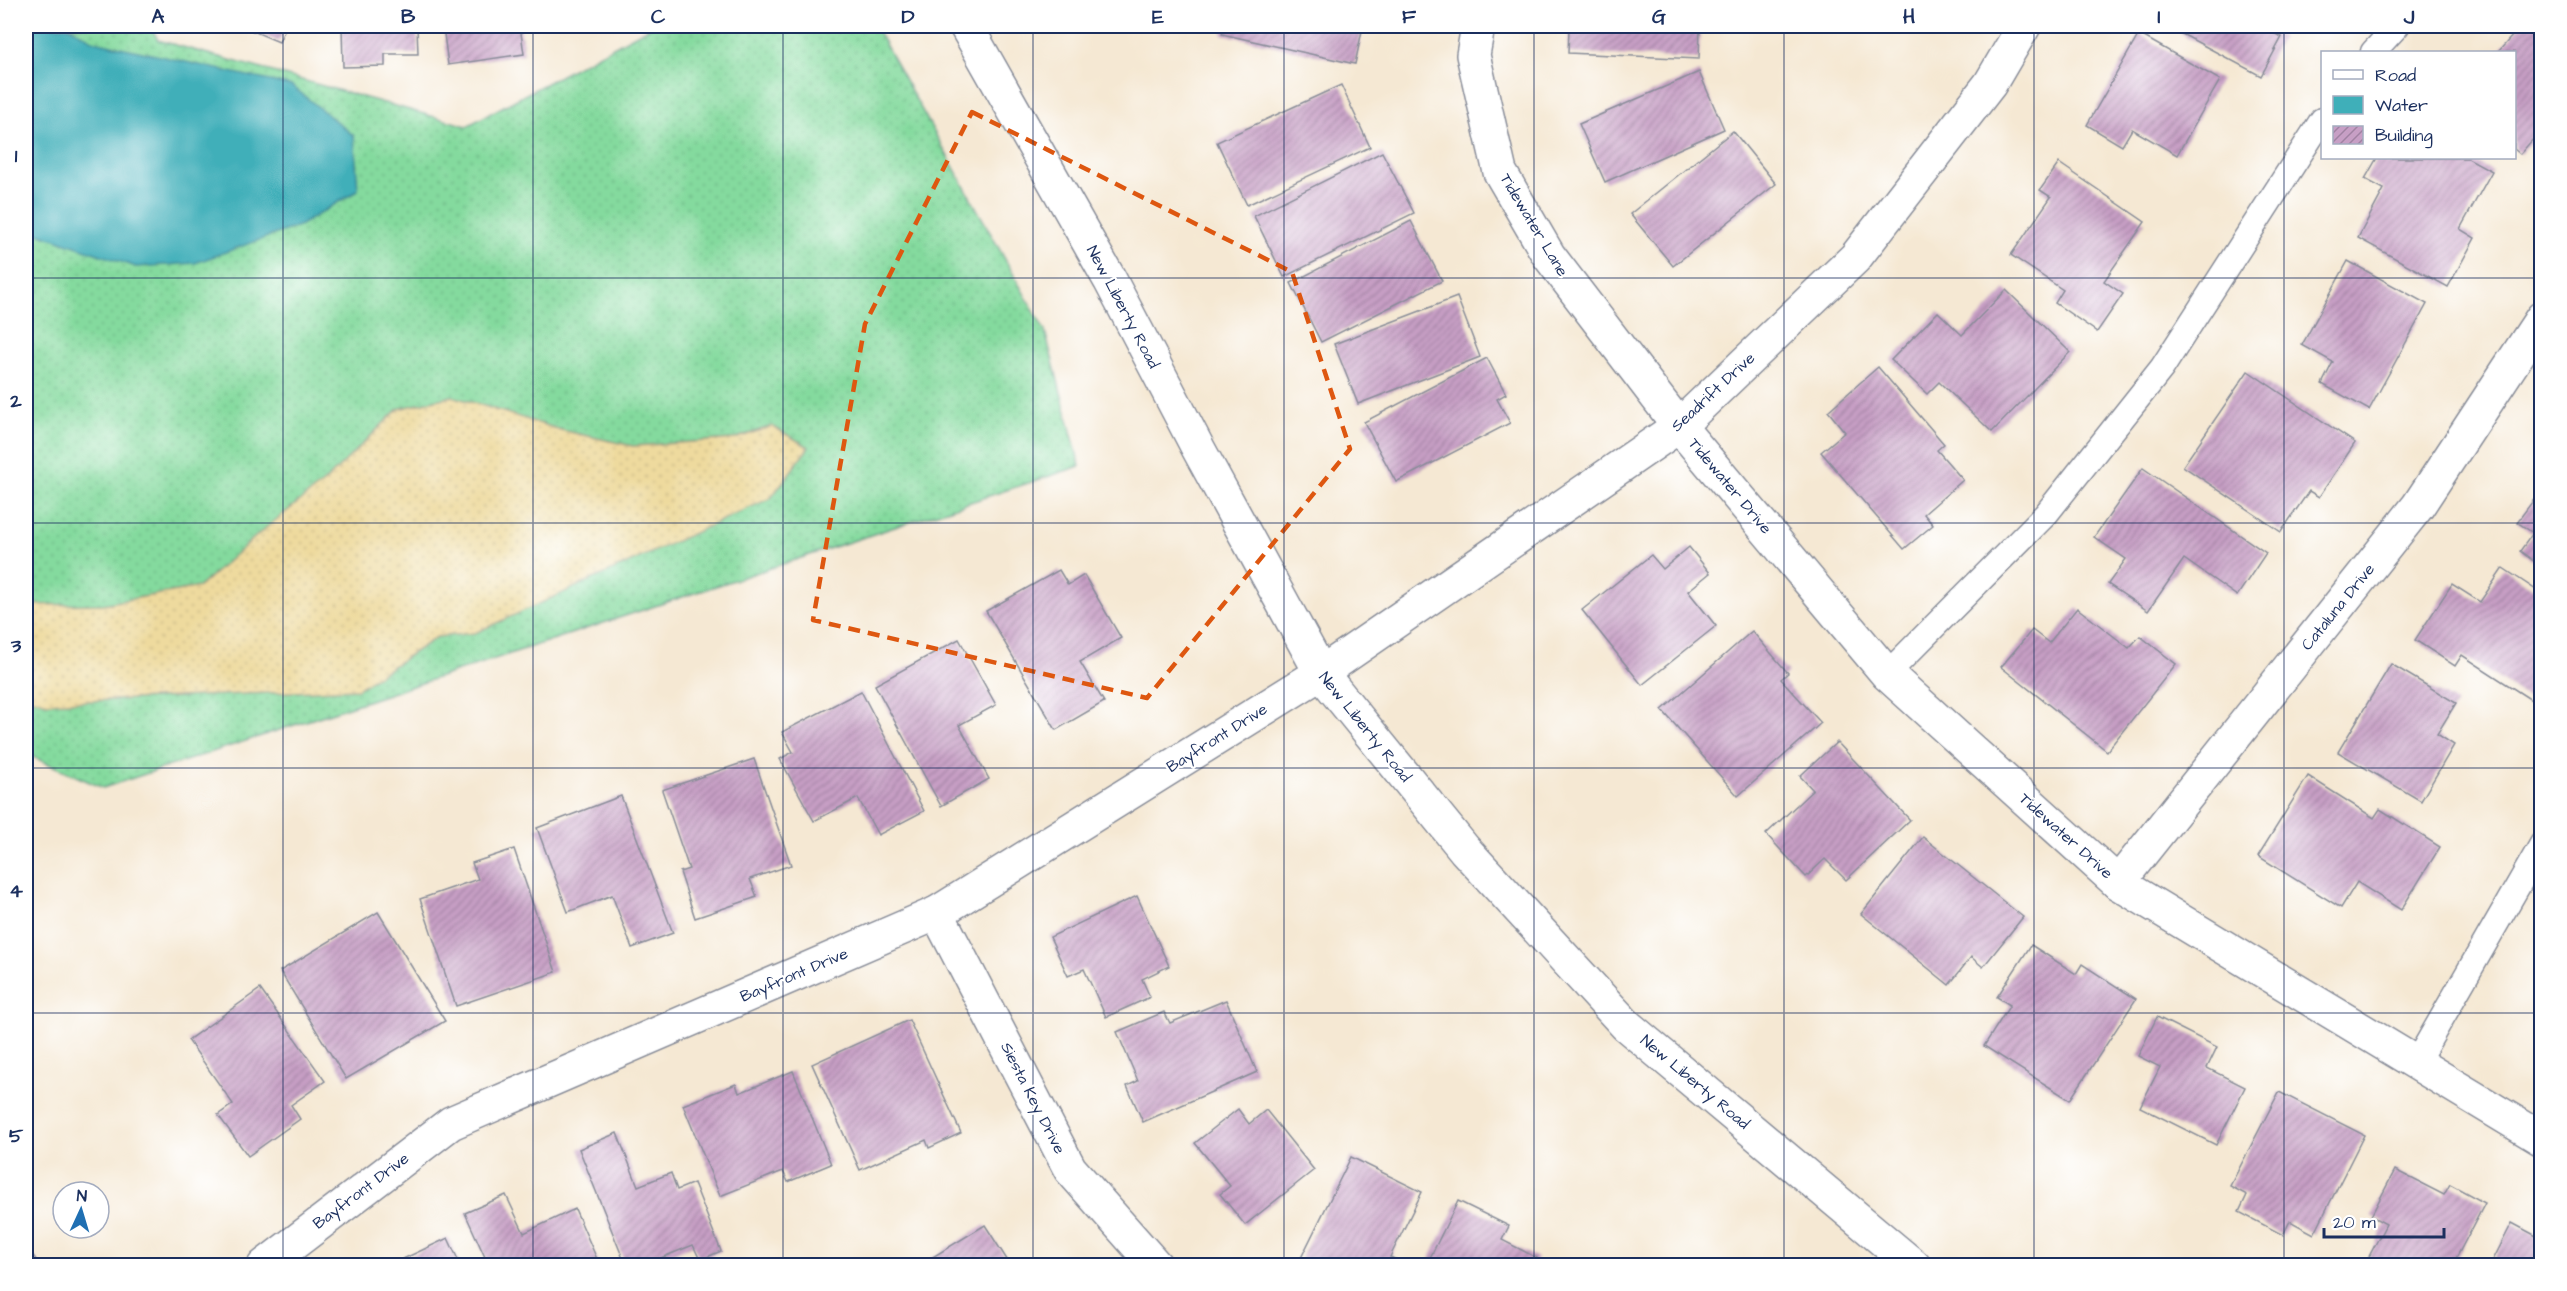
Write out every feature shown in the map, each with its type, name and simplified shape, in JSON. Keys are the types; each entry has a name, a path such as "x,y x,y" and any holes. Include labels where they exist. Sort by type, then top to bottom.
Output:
{"street":[{"name":"New Liberty Road","path":"966,26 1110,280 1198,450 1321,673 1465,850 1626,1025 1914,1266"},
{"name":"Tidewater Lane","path":"1478,26 1473,55 1500,172 1549,256 1679,426"},
{"name":"Seadrift Drive","path":"1321,673 1679,426 1855,258 1990,84 2024,26"},
{"name":"Cataluna Drive","path":"2118,883 2418,506 2541,318"},
{"name":"Tidewater Drive","path":"1679,426 1887,674 2118,883 2541,1139"},
{"name":"Bayfront Drive","path":"264,1266 451,1123 937,913 1321,673"},
{"name":"Siesta Key Drive","path":"937,913 1070,1169 1156,1266"}],"lane":[{"path":"2374,51 2397,26"},
{"path":"1887,674 2046,514 2162,368 2321,122"},
{"path":"2416,1063 2541,844"}],"highlighted area":[{"path":"972,112 1292,272 1350,449 1147,698 813,620 865,324"}],"green space":[{"path":"26,26 151,26 158,40 467,126 652,26 875,26 1045,331 1080,466 103,788 26,754"}],"sand":[{"path":"452,396 561,430 633,446 734,439 772,426 809,447 771,498 475,633 437,637 358,689 47,703 26,697 26,605 103,604 199,587 263,530 324,482 398,409"}],"water":[{"path":"26,26 68,26 94,41 292,86 354,136 358,190 301,225 195,263 136,267 26,229"}],"building":[{"path":"241,26 286,26 279,42"},
{"path":"342,26 417,26 418,54 385,54 385,66 343,67"},
{"path":"443,26 520,26 524,54 448,65"},
{"path":"1224,26 1363,26 1355,64 1222,34"},
{"path":"1560,26 1700,26 1699,59 1568,53 1569,29 1560,29"},
{"path":"2167,26 2275,26 2271,32 2282,37 2261,76"},
{"path":"2521,26 2542,26 2542,129 2520,154 2516,151 2516,51 2499,51"},
{"path":"2139,34 2220,80 2177,155 2132,129 2122,146 2087,125"},
{"path":"1699,72 1724,129 1605,182 1579,124"},
{"path":"1341,85 1370,147 1247,205 1217,142"},
{"path":"1733,131 1776,184 1673,266 1630,214"},
{"path":"1382,152 1414,213 1284,277 1254,216"},
{"path":"2376,159 2470,159 2492,171 2460,229 2475,238 2448,287 2358,238 2384,189 2365,179"},
{"path":"2059,163 2145,222 2104,281 2123,294 2097,332 2055,303 2063,290 2011,255 2051,197 2040,190"},
{"path":"1411,221 1442,281 1321,342 1291,283"},
{"path":"2348,261 2427,304 2369,410 2322,384 2333,362 2302,345"},
{"path":"2006,290 2070,352 1992,432 1939,382 1927,394 1891,360 1938,312 1962,335"},
{"path":"1457,297 1480,357 1358,404 1334,344"},
{"path":"1487,358 1506,394 1497,399 1510,423 1396,482 1364,422"},
{"path":"1878,367 1944,444 1937,450 1963,480 1924,514 1933,525 1904,549 1821,452 1845,432 1828,411"},
{"path":"2248,371 2355,443 2319,497 2309,491 2281,532 2183,466"},
{"path":"2143,468 2266,553 2237,596 2184,559 2148,611 2108,584 2126,559 2094,537"},
{"path":"2542,489 2542,567 2520,551 2533,533 2517,522"},
{"path":"1689,547 1710,573 1688,591 1716,626 1642,685 1582,610 1651,555 1663,569"},
{"path":"2503,568 2542,594 2542,707 2462,655 2455,666 2415,640 2452,584 2480,602"},
{"path":"1059,570 1068,585 1084,575 1121,638 1080,662 1104,702 1056,730 986,611"},
{"path":"2077,608 2129,648 2140,636 2176,664 2107,751 2001,667 2032,630 2049,643"},
{"path":"1752,631 1788,673 1781,679 1821,723 1738,796 1662,710"},
{"path":"959,639 996,705 959,725 989,779 941,806 875,685"},
{"path":"2391,664 2456,703 2437,734 2454,745 2421,801 2338,752"},
{"path":"861,691 924,811 878,835 858,798 814,821 780,759 793,752 782,732"},
{"path":"1837,742 1910,820 1846,880 1825,859 1806,877 1766,834 1813,790 1800,776"},
{"path":"754,759 791,865 750,879 757,897 695,918 680,872 689,869 662,790"},
{"path":"2308,776 2374,818 2380,809 2440,847 2401,910 2357,882 2341,908 2258,856"},
{"path":"621,796 673,933 632,948 612,895 568,912 537,828"},
{"path":"1923,837 2023,917 1983,967 1971,957 1949,985 1861,914"},
{"path":"514,849 556,972 456,1006 420,899 478,879 472,863"},
{"path":"1137,896 1169,966 1142,979 1150,997 1106,1017 1084,969 1068,976 1050,937"},
{"path":"378,912 445,1021 346,1079 280,971"},
{"path":"2031,945 2076,974 2082,964 2136,999 2070,1100 1984,1046 2010,1005 1997,997"},
{"path":"260,989 325,1081 291,1105 300,1119 248,1156 218,1115 233,1104 188,1040"},
{"path":"1226,1000 1257,1072 1143,1122 1127,1086 1138,1081 1117,1032 1164,1012 1170,1023"},
{"path":"2157,1017 2217,1047 2207,1068 2245,1087 2216,1145 2140,1107 2160,1067 2138,1056"},
{"path":"909,1020 961,1133 929,1148 926,1140 860,1170 812,1064"},
{"path":"793,1071 831,1164 788,1182 783,1171 720,1196 683,1105 736,1084 739,1093"},
{"path":"2279,1092 2364,1135 2314,1234 2290,1221 2283,1235 2239,1212 2247,1195 2230,1186"},
{"path":"1238,1109 1249,1124 1266,1110 1314,1170 1245,1225 1220,1194 1230,1186 1195,1143"},
{"path":"617,1133 638,1186 671,1173 677,1190 694,1183 721,1251 700,1260 693,1245 641,1266 626,1266 579,1149"},
{"path":"1351,1157 1422,1192 1390,1257 1404,1263 1403,1266 1297,1266"},
{"path":"2395,1170 2444,1195 2450,1184 2485,1203 2452,1266 2364,1266 2386,1224 2371,1216"},
{"path":"506,1195 524,1233 575,1209 600,1266 489,1266 465,1213"},
{"path":"1458,1201 1509,1226 1502,1240 1537,1258 1533,1266 1426,1266"},
{"path":"2512,1223 2542,1239 2542,1266 2490,1266"},
{"path":"985,1225 1011,1266 918,1266"},
{"path":"448,1238 461,1266 388,1266"},
{"path":"26,1245 40,1266 26,1266"}]}
